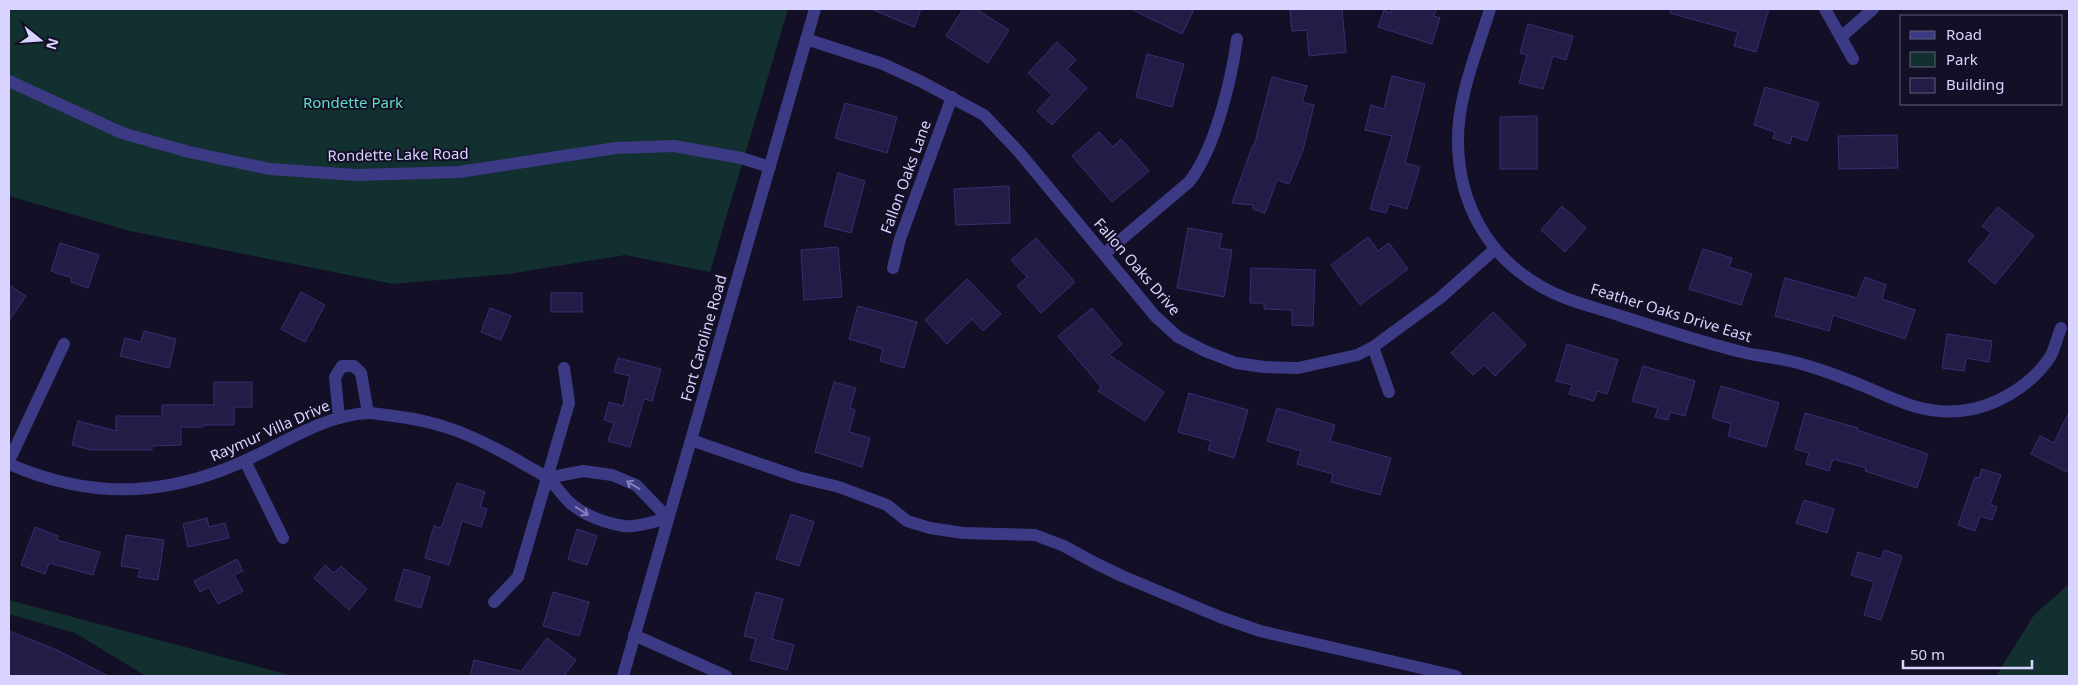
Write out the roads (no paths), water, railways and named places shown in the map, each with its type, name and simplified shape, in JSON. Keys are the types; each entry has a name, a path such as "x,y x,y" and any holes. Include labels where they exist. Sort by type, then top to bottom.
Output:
{"street":[{"name":"Fort Caroline Road","path":"623,676 815,9"},
{"name":"Feather Oaks Drive East","path":"1490,9 1465,94 1460,118 1458,144 1462,182 1469,205 1494,250 1541,287 1560,296 1717,345 1828,372 1920,409 1961,411 2003,398 2025,384 2051,356 2061,328"},
{"path":"1825,9 1853,59"},
{"path":"1841,37 1873,9"},
{"name":"Fallon Oaks Drive","path":"806,39 883,64 952,97 984,115 1003,134 1155,316 1178,337 1205,351 1236,363 1264,367 1298,368 1357,355 1373,347 1440,298 1494,250"},
{"path":"1104,254 1189,182 1198,170 1208,151 1232,68 1236,39"},
{"name":"Rondette Lake Road","path":"9,82 122,133 189,152 270,169 356,175 459,172 616,148 674,146 741,158 770,167"},
{"name":"Fallon Oaks Lane","path":"893,268 900,239 952,97"},
{"path":"9,463 64,344"},
{"path":"1373,347 1389,392"},
{"path":"339,418 334,376 342,366 354,366 361,373 368,413"},
{"path":"494,602 518,577 569,402 564,368"},
{"name":"Raymur Villa Drive","path":"9,463 33,475 72,486 105,489 141,489 179,484 214,474 245,461 306,430 339,418 368,413 424,420 462,432 547,478 571,503 593,518 626,527 668,518"},
{"path":"691,440 798,477 840,487 887,505 907,521 930,528 963,532 1035,535 1064,546 1122,576 1260,631 1456,676"},
{"path":"245,461 283,538"},
{"path":"547,478 583,471 612,475 636,484 668,518"},
{"path":"634,635 726,676"}],"park label":[{"name":"Rondette Park","path":"353,103"}]}
